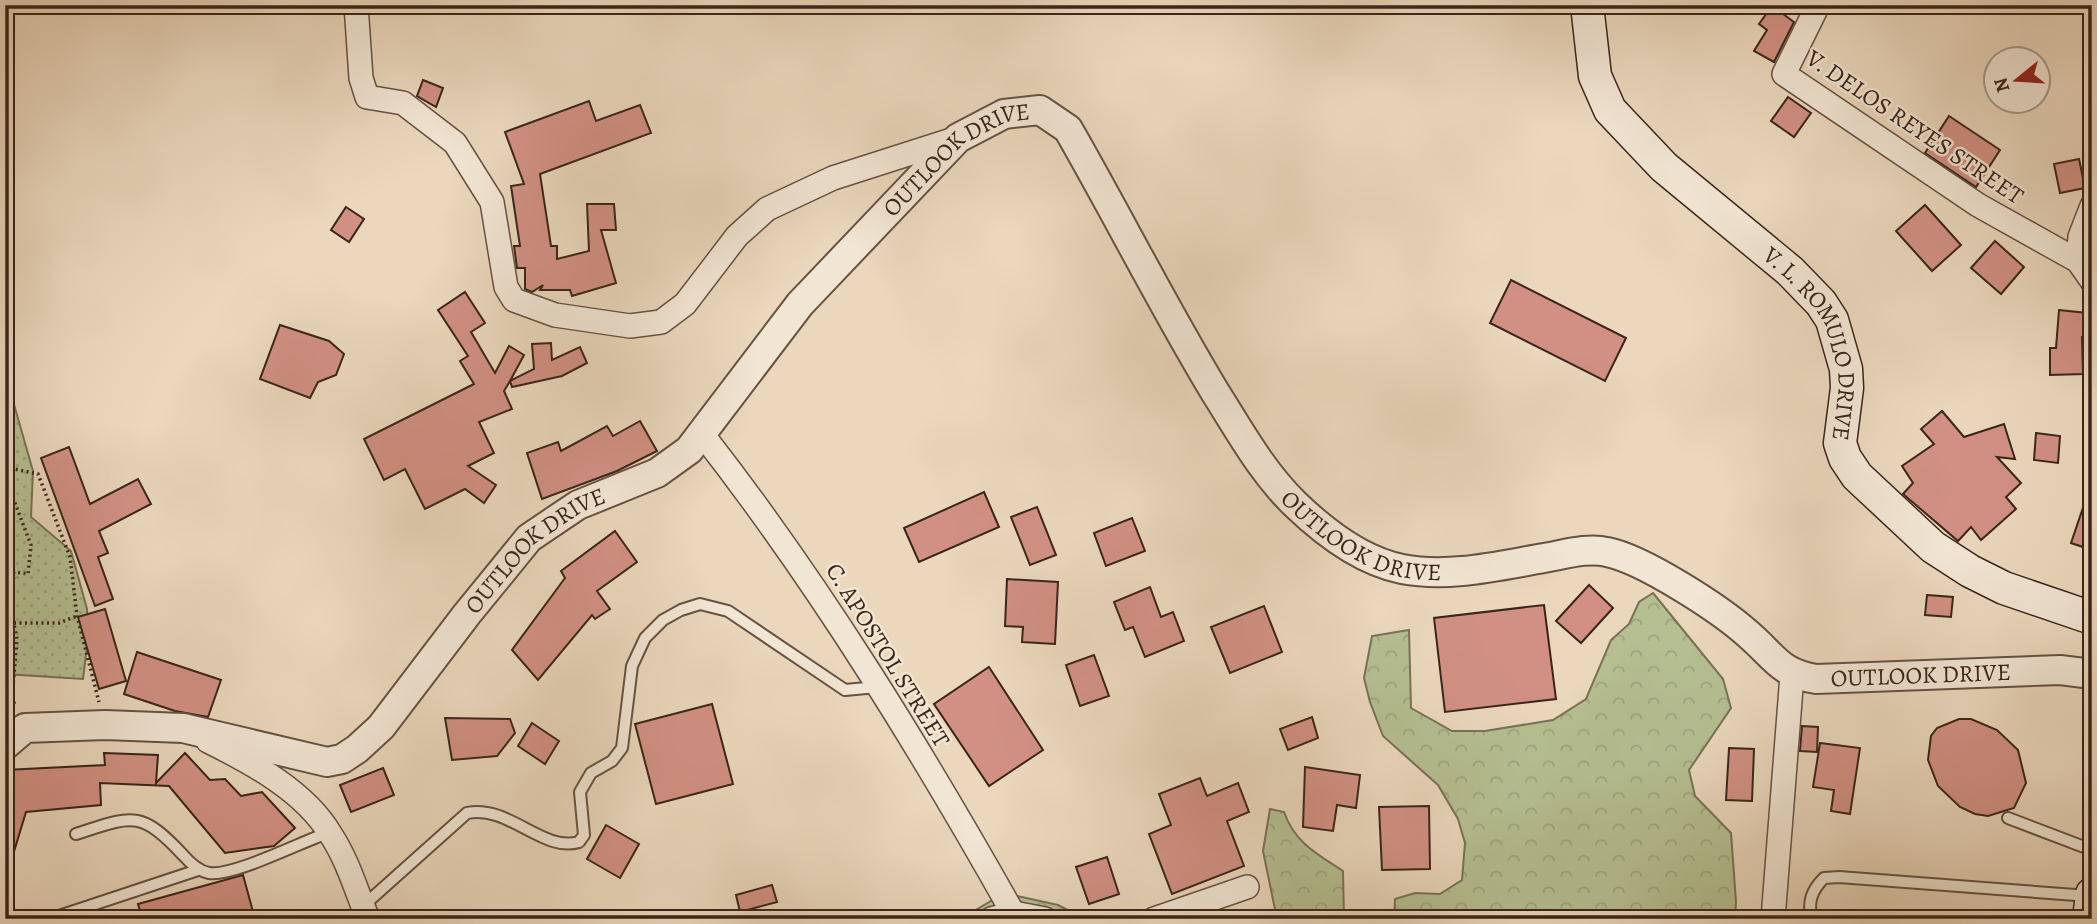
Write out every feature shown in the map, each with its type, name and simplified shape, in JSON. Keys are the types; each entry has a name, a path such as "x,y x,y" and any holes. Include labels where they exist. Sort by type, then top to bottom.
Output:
{"main road":[{"name":"V. L. ROMULO DRIVE","path":"1587,5 1595,76 1611,110 1664,167 1790,271 1821,303 1832,320 1846,369 1840,443 1845,458 1857,476 1933,547 1970,571 2004,589 2092,618"},
{"path":"2089,919 2092,895"}],"street":[{"path":"356,5 361,78 367,97 402,103 455,143 492,202 506,287 514,300 555,315 630,326 661,322 685,304 737,236 767,209 833,178 958,138"},
{"name":"V. DELOS REYES STREET","path":"1818,5 1784,74 1978,205 2078,261"},
{"name":"OUTLOOK DRIVE","path":"15,736 105,724 183,728 327,762 342,759 382,727 467,614 529,538 578,505 657,473 689,450 800,304 958,138 1004,114 1040,110 1068,129 1176,327 1240,431 1294,503 1333,536 1368,557 1400,569 1456,572 1578,552 1606,551 1647,568 1718,613 1747,633 1792,675 1846,680 2060,670 2092,674"},
{"path":"2092,206 2080,237 2078,261 2092,281"},
{"name":"C. APOSTOL STREET","path":"703,435 756,504 823,600 955,811 1002,916"},
{"path":"1773,919 1792,675"},
{"path":"183,728 247,761 281,784 330,832 348,865 366,912"},
{"path":"1154,919 1247,887"},
{"path":"1002,916 1045,919"}],"lane":[{"path":"366,912 467,813 482,809 559,844 579,842 584,835 580,792 591,773 612,761 622,748 626,736 632,666 645,638 663,620 681,610 700,604 728,611 845,690 877,687"},
{"path":"2008,818 2092,850"},
{"path":"76,834 124,820 143,820 158,829 198,870 210,873 227,871 330,832"},
{"path":"50,919 198,870"},
{"path":"1812,919 1809,904 1815,887 1824,878 2092,895"}],"path":[{"path":"5,467 38,474 70,557 77,616 105,724"},
{"path":"5,477 31,545 28,574 14,572 11,609 17,639 12,698 15,736"},
{"path":"13,622 59,623 77,616"}],"green space":[{"path":"5,373 33,471 31,517 71,551 87,609 88,637 83,679 5,674"},
{"path":"1653,593 1723,679 1731,708 1689,770 1695,796 1731,833 1735,919 1394,919 1395,899 1415,893 1440,894 1462,880 1465,843 1458,819 1438,785 1383,736 1364,678 1372,636 1409,630 1411,708 1452,731 1485,731 1553,720 1586,699 1611,640 1629,624 1639,602"},
{"path":"1270,809 1284,812 1301,840 1343,871 1344,919 1277,919 1263,851"},
{"path":"1004,893 1058,905 1085,919 961,919"}],"building":[{"path":"1772,6 1794,22 1774,62 1754,51 1767,30 1759,24"},
{"path":"423,80 443,88 436,107 417,96"},
{"path":"1788,97 1811,113 1794,137 1771,121"},
{"path":"589,101 596,121 640,105 651,133 540,174 551,246 557,246 557,259 589,251 587,204 614,204 616,230 601,230 616,283 572,296 570,290 540,290 543,285 532,292 525,289 525,268 517,268 514,246 520,246 511,186 524,184 505,132"},
{"path":"1949,116 2000,150 1976,187 1925,153"},
{"path":"2079,159 2085,188 2060,193 2054,164"},
{"path":"1925,205 1961,245 1932,271 1896,231"},
{"path":"346,207 364,219 349,242 331,230"},
{"path":"1995,241 2024,267 2001,294 1971,268"},
{"path":"1511,280 1626,338 1605,381 1490,323"},
{"path":"465,292 485,323 471,332 495,373 509,346 524,355 504,391 512,409 479,422 494,453 468,466 496,485 484,503 465,489 425,509 405,469 384,480 364,439 474,384 460,361 468,356 438,310"},
{"path":"2059,310 2087,313 2085,337 2082,337 2083,374 2050,375 2050,348 2056,348"},
{"path":"280,325 329,341 344,354 336,375 318,382 310,398 260,379"},
{"path":"551,343 552,360 580,347 587,363 562,376 512,387 510,381 534,369 532,344"},
{"path":"1942,411 1964,437 2004,424 2015,459 1997,457 2021,483 2006,497 2016,509 1981,540 1971,527 1958,541 1903,494 1913,483 1902,466 1934,444 1921,429"},
{"path":"640,421 657,451 617,471 542,499 527,453 558,442 561,451 607,426 613,436"},
{"path":"2036,433 2060,436 2058,463 2034,460"},
{"path":"69,447 90,504 138,479 151,504 99,531 108,553 98,557 113,599 95,606 41,458"},
{"path":"2089,490 2092,491 2092,550 2071,543"},
{"path":"984,492 999,527 919,562 904,528"},
{"path":"1037,507 1056,555 1030,565 1011,517"},
{"path":"1132,518 1145,551 1106,566 1094,533"},
{"path":"615,531 637,562 597,591 610,609 595,619 592,615 538,680 512,650 565,578 561,571"},
{"path":"1007,579 1058,582 1055,644 1022,642 1023,627 1005,626"},
{"path":"1589,585 1613,608 1581,643 1556,621"},
{"path":"1150,587 1161,617 1173,612 1184,641 1145,657 1133,627 1125,630 1114,602"},
{"path":"1927,595 1953,597 1951,617 1925,615"},
{"path":"1544,605 1556,699 1445,712 1434,618"},
{"path":"1264,606 1282,652 1230,673 1211,627"},
{"path":"105,609 126,681 99,689 78,617"},
{"path":"137,652 221,680 208,717 175,711 124,694"},
{"path":"1094,655 1109,696 1080,706 1066,665"},
{"path":"989,667 1043,750 989,786 934,704"},
{"path":"712,704 733,784 656,804 635,724"},
{"path":"1312,717 1318,738 1288,750 1280,729"},
{"path":"445,718 510,719 515,733 497,756 452,760"},
{"path":"1959,719 1971,719 1997,730 2018,750 2026,783 2014,808 1988,816 1975,814 1960,807 1938,786 1928,760 1931,736 1937,728"},
{"path":"532,723 559,741 545,764 518,746"},
{"path":"1802,726 1818,727 1817,752 1800,751"},
{"path":"1820,743 1860,748 1850,814 1831,811 1834,790 1813,787"},
{"path":"1729,748 1754,749 1752,801 1726,800"},
{"path":"104,753 158,755 156,783 185,753 210,780 225,779 241,796 262,792 295,828 274,846 225,853 169,786 100,783 101,805 26,812 9,868 5,867 5,770 105,765"},
{"path":"1305,767 1360,775 1356,808 1337,805 1333,831 1303,827"},
{"path":"383,768 394,795 351,812 340,785"},
{"path":"1200,778 1207,796 1238,783 1249,812 1227,821 1244,866 1172,894 1149,834 1171,825 1159,794"},
{"path":"1429,806 1430,869 1382,870 1379,807"},
{"path":"606,825 639,844 620,878 587,859"},
{"path":"1107,857 1119,894 1089,904 1076,867"},
{"path":"243,875 255,919 142,919 138,904"},
{"path":"772,885 777,902 740,912 736,895"}]}
